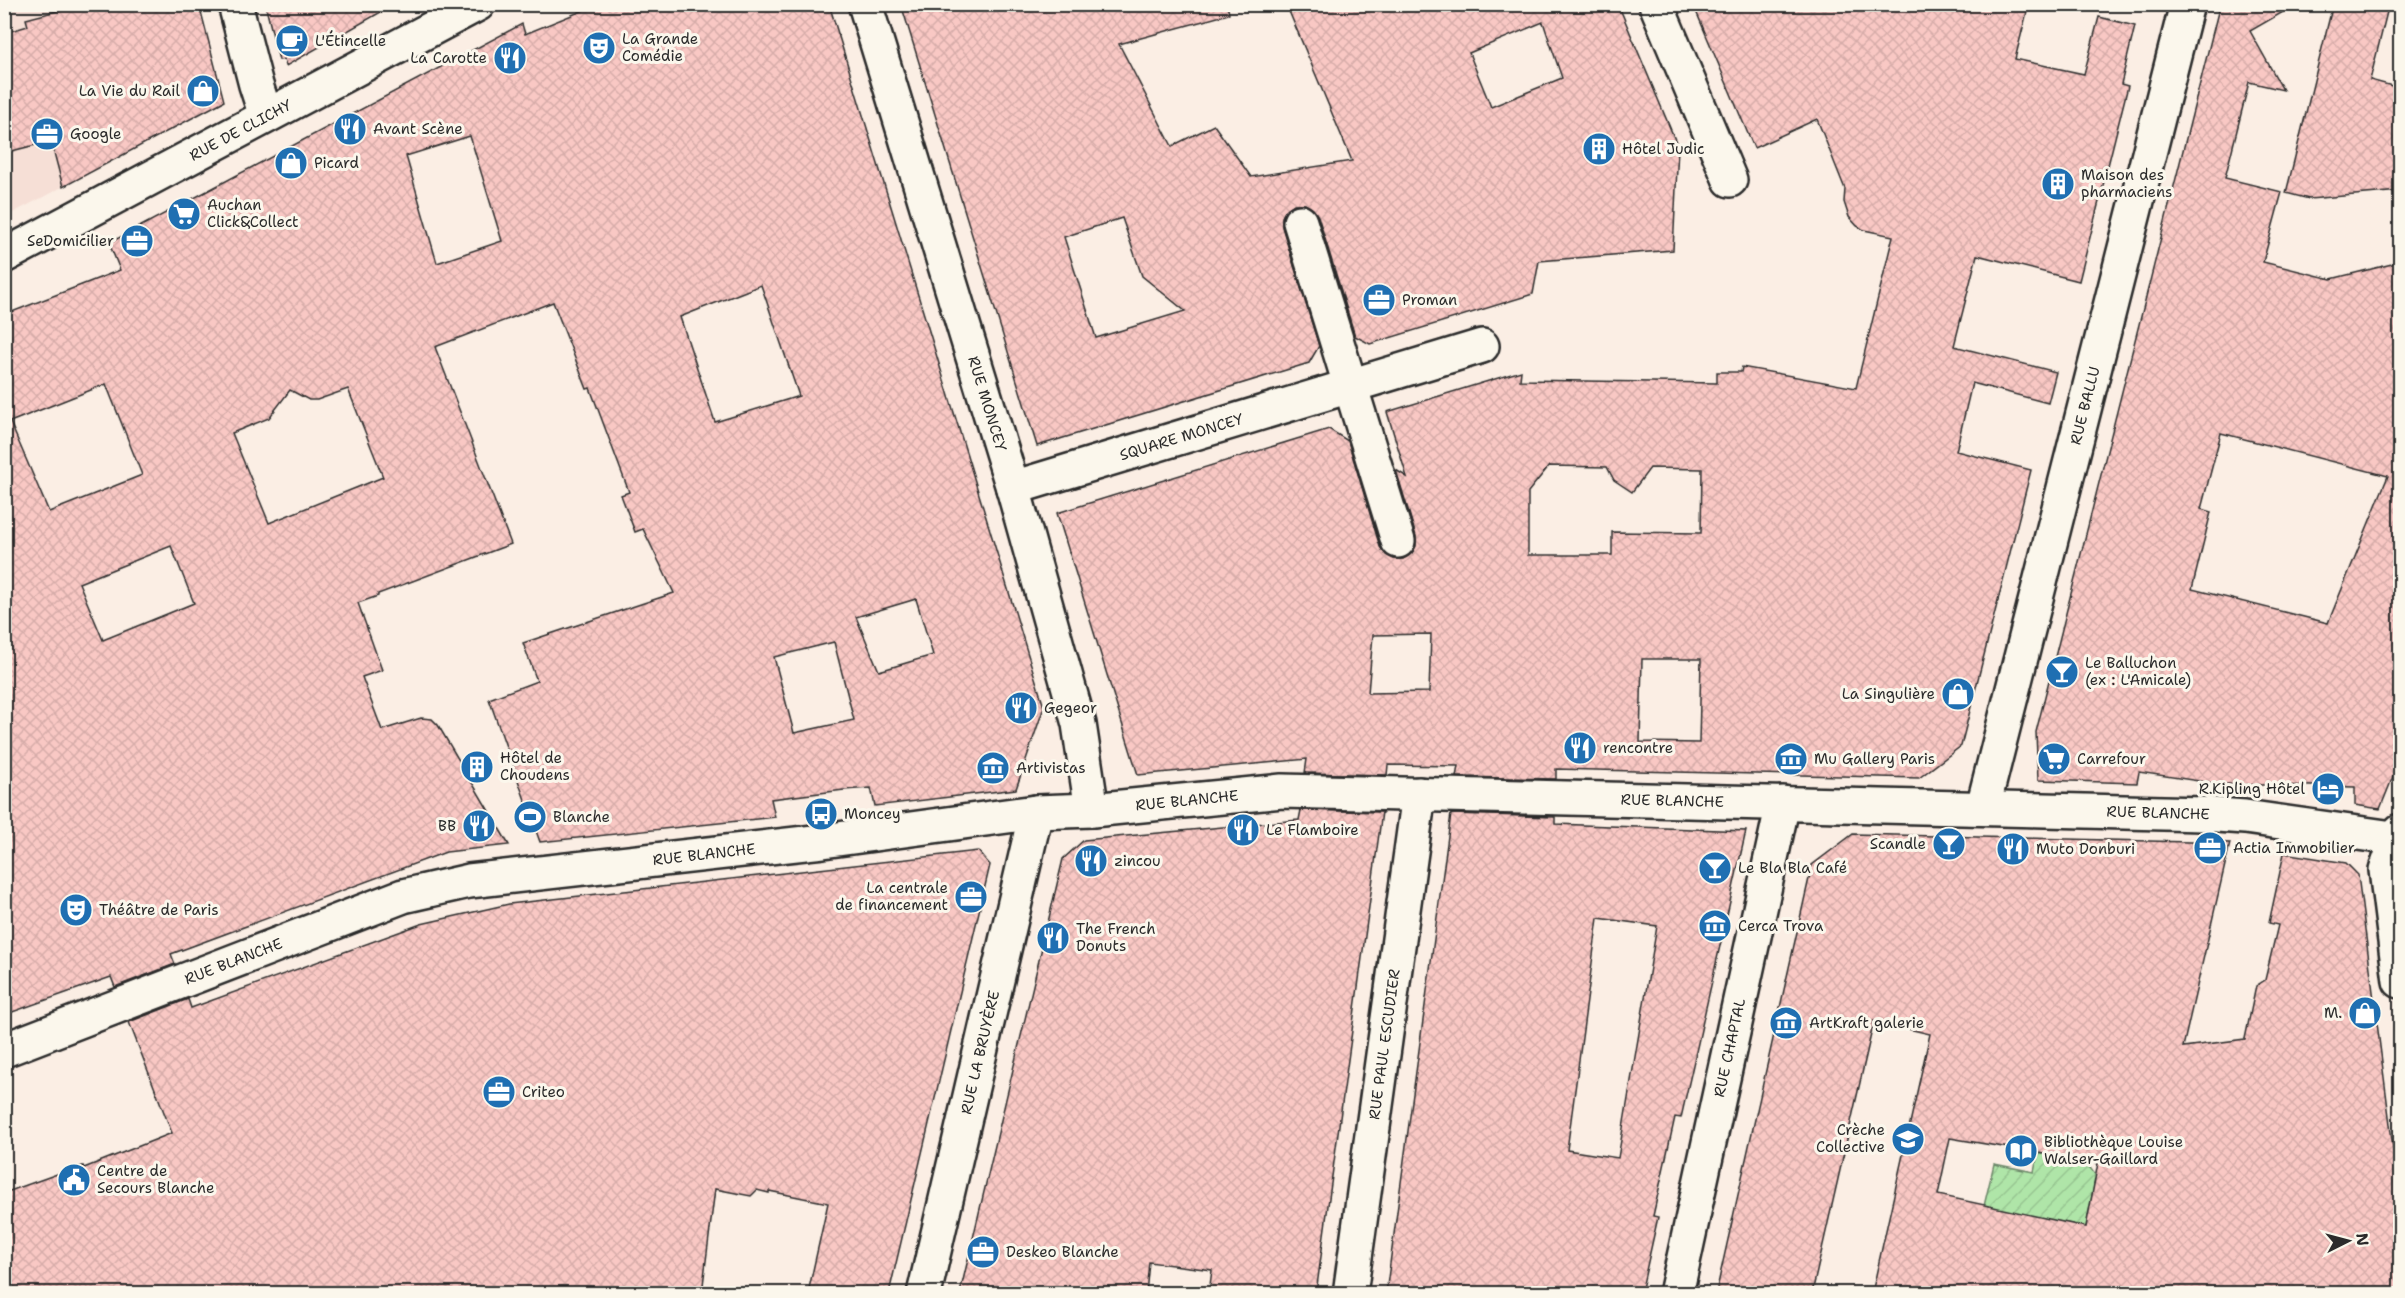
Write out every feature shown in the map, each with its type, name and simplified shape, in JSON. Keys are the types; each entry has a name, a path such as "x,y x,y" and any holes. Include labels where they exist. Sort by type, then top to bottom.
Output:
{"street":[{"path":"235,4 266,116"},
{"name":"RUE DE CLICHY","path":"4,256 478,4"},
{"name":"RUE MONCEY","path":"865,4 1013,488 1079,724 1092,810"},
{"path":"1656,4 1730,180"},
{"name":"RUE BALLU","path":"1983,807 2187,4"},
{"path":"1300,222 1398,541"},
{"name":"SQUARE MONCEY","path":"1013,488 1482,346"},
{"name":"RUE BLANCHE","path":"4,1050 403,896 470,881 823,841 1036,812 1092,810 1282,791 1983,807 2245,817 2399,836"},
{"name":"RUE PAUL ESCUDIER","path":"1350,1293 1419,794"},
{"name":"RUE CHAPTAL","path":"1676,1293 1784,803"},
{"name":"RUE LA BRUYÈRE","path":"924,1293 1036,812"},
{"path":"2399,836 2386,870 2400,981"}],"shaded area":[{"name":"Google","path":"5,5 55,5 77,83 66,185 5,217"}],"green space":[{"path":"2038,1153 2085,1161 2096,1176 2086,1227 1984,1206 1994,1164 2034,1172"}],"building":[{"path":"55,4 199,4 224,101 63,187 51,141 4,153 4,33 28,26 26,19 57,11"},
{"path":"265,4 395,4 286,66 284,59 279,60"},
{"path":"599,4 829,4 1044,707 1016,789 875,806 871,788 844,790 771,799 775,817 540,842 489,699 537,681 523,643 674,593 643,529 635,532 621,495 629,492 590,388 587,389 553,302 435,347 511,544 358,603 382,670 362,677 382,730 421,718 432,719 438,725 509,845 446,852 171,954 175,964 115,987 111,977 4,1015 4,315 120,270 109,243 522,24 525,34","holes":["470,136 502,241 437,263 406,156","761,285 799,396 715,422 680,317","106,384 142,475 49,512 10,422","348,389 383,477 269,523 232,433 269,418 290,390 309,400 317,400","171,546 194,603 103,640 79,583","916,599 933,655 879,671 856,617","834,642 854,720 794,733 774,657"]},
{"path":"901,4 1227,4 1229,14 1119,44 1172,146 1214,125 1251,177 1352,161 1286,4 1618,4 1678,147 1673,250 1539,261 1533,294 1370,344 1355,336 1318,216 1305,204 1294,204 1286,210 1282,217 1282,227 1319,346 1309,363 1037,446","holes":["1543,22 1562,78 1491,107 1469,53","1122,218 1142,276 1185,311 1096,338 1064,237"]},
{"path":"1693,4 2029,4 2015,59 2084,74 2099,17 2135,26 2121,84 2128,86 2079,281 1977,255 1954,346 2056,372 2048,403 1972,383 1956,451 2031,470 1961,746 1919,778 1556,769 1556,779 1456,777 1458,766 1388,765 1387,775 1305,773 1307,759 1138,775 1057,513 1329,429 1348,441 1380,547 1386,555 1394,559 1403,559 1412,553 1416,546 1416,536 1396,470 1407,477 1387,412 1521,371 1520,380 1717,383 1717,372 1741,372 1742,367 1856,388 1893,236 1864,230 1849,217 1844,202 1845,189 1817,119 1754,148","holes":["1549,466 1607,467 1614,480 1632,492 1650,468 1702,469 1701,533 1612,532 1612,555 1528,555 1528,492","1431,634 1429,692 1368,693 1373,635","1642,659 1701,659 1699,743 1640,742"]},
{"path":"2220,4 2297,4 2250,31 2283,90 2249,82 2225,178 2282,192 2263,262 2331,279 2400,262 2400,759 2380,809 2355,805 2355,787 2219,784 2139,772 2137,783 2038,780 2036,732","holes":["2221,433 2388,476 2328,623 2192,589 2211,512 2201,509"]},
{"path":"2333,4 2389,4 2370,80 2400,88 2400,191 2309,199 2286,193"},
{"path":"1301,810 1382,812 1316,1293 1209,1293 1212,1270 1149,1262 1146,1293 960,1293 1063,859 1084,840 1299,820"},
{"path":"1451,814 1555,817 1555,824 1746,831 1681,1118 1675,1117 1653,1216 1658,1217 1641,1293 1386,1293","holes":["1598,918 1657,926 1618,1158 1567,1150"]},
{"path":"1853,834 2230,843 2183,1047 2245,1039 2256,986 2265,980 2278,925 2269,923 2284,853 2346,863 2358,875 2400,1202 2400,1293 1872,1293 1930,1034 1874,1021 1812,1293 1716,1293 1812,865","holes":["1950,1138 2098,1163 2086,1227 1938,1195"]},
{"path":"978,851 990,865 889,1293 808,1293 828,1203 769,1191 769,1193 757,1190 751,1196 715,1189 702,1293 4,1293 4,1193 60,1173 83,1166 84,1168 172,1133 129,1022 188,999 191,1008 421,924 509,904"}],"place":[{"name":"L'Étincelle","path":"292,41"},
{"name":"La Grande Comédie","path":"599,48"},
{"name":"La Carotte","path":"510,58"},
{"name":"La Vie du Rail","path":"203,91"},
{"name":"Avant Scène","path":"350,129"},
{"name":"Google","path":"47,134"},
{"name":"Hôtel Judic","path":"1599,149"},
{"name":"Picard","path":"291,163"},
{"name":"Maison des pharmaciens","path":"2058,184"},
{"name":"Auchan Click&Collect","path":"184,214"},
{"name":"SeDomicilier","path":"137,241"},
{"name":"Proman","path":"1379,300"},
{"name":"Le Balluchon (ex : L'Amicale)","path":"2062,672"},
{"name":"La Singulière","path":"1958,694"},
{"name":"Gegeor","path":"1021,708"},
{"name":"rencontre","path":"1580,748"},
{"name":"Mu Gallery Paris","path":"1791,759"},
{"name":"Carrefour","path":"2054,759"},
{"name":"Hôtel de Choudens","path":"477,767"},
{"name":"Artivistas","path":"993,768"},
{"name":"R.Kipling Hôtel","path":"2328,789"},
{"name":"Moncey","path":"821,814"},
{"name":"Blanche","path":"530,817"},
{"name":"BB","path":"479,826"},
{"name":"Le Flamboire","path":"1243,830"},
{"name":"Scandle","path":"1949,844"},
{"name":"Actia Immobilier","path":"2210,848"},
{"name":"Muto Donburi","path":"2013,849"},
{"name":"zincou","path":"1091,861"},
{"name":"Le Bla Bla Café","path":"1715,868"},
{"name":"La centrale de financement","path":"971,897"},
{"name":"Théâtre de Paris","path":"76,910"},
{"name":"Cerca Trova","path":"1715,926"},
{"name":"The French Donuts","path":"1053,938"},
{"name":"M.","path":"2365,1013"},
{"name":"ArtKraft galerie","path":"1786,1023"},
{"name":"Criteo","path":"499,1092"},
{"name":"Crèche Collective","path":"1908,1139"},
{"name":"Bibliothèque Louise Walser-Gaillard","path":"2021,1151"},
{"name":"Centre de Secours Blanche","path":"74,1180"},
{"name":"Deskeo Blanche","path":"983,1252"}]}
